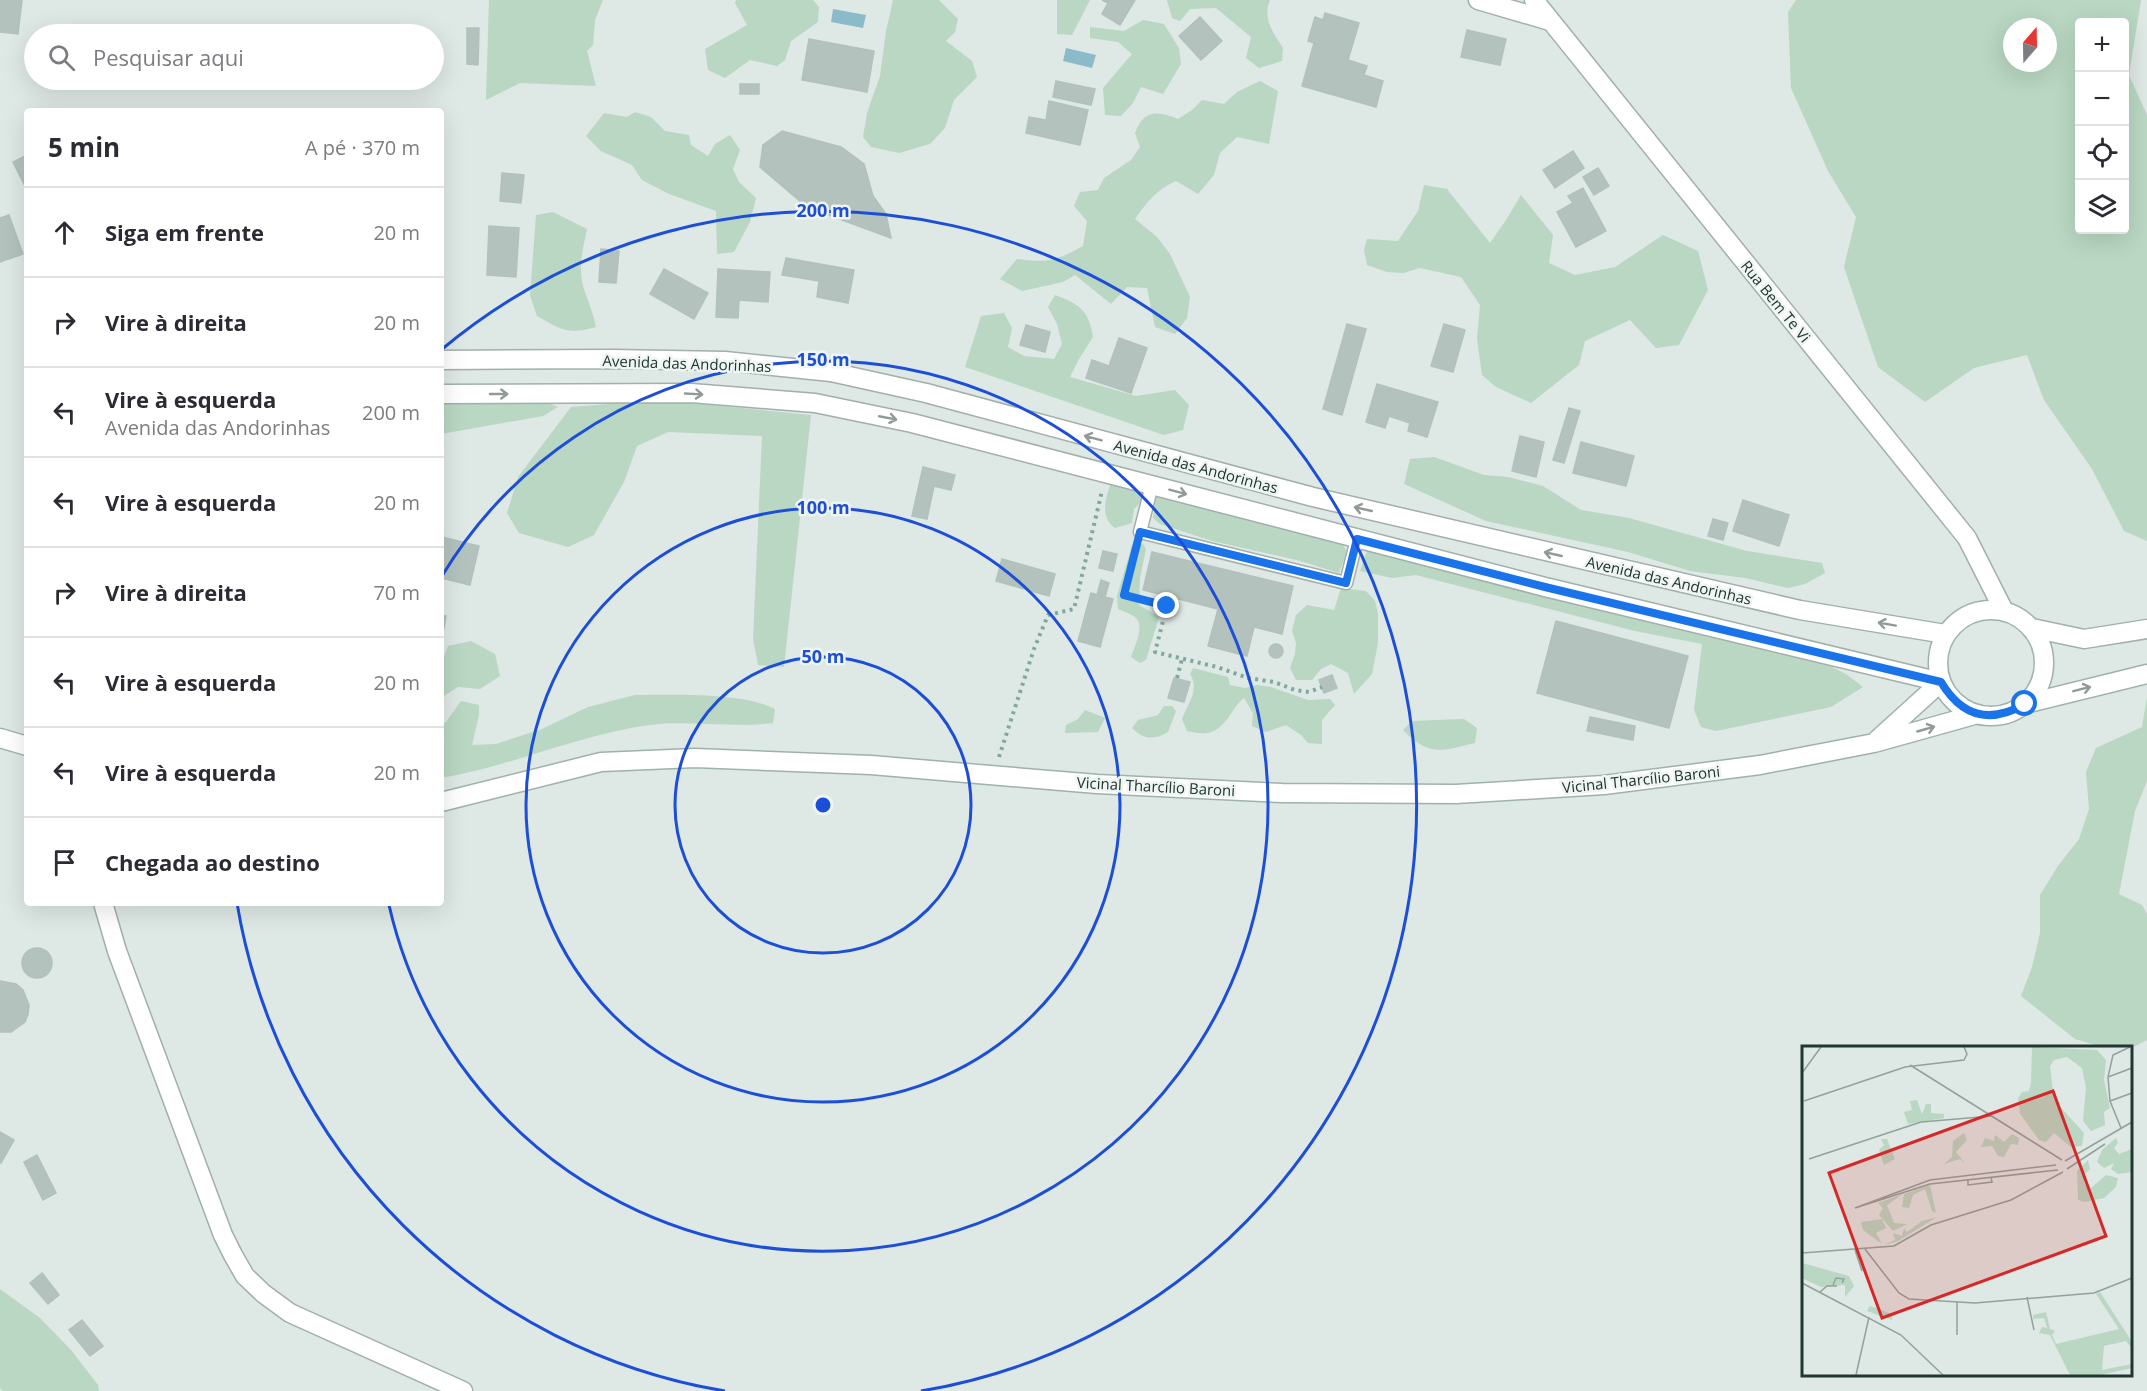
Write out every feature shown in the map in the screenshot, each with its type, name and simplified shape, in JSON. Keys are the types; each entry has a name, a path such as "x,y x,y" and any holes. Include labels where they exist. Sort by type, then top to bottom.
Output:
{"street":[{"path":"1478,0 1550,21"},
{"name":"Rua Bem Te Vi","path":"1534,0 1967,538 2004,611"},
{"name":"Avenida das Andorinhas","path":"444,360 725,361 831,372 926,393 1313,497 1800,610 1945,634"},
{"name":"Avenida das Andorinhas","path":"444,394 691,393 814,403 912,423 1545,587 1941,682"},
{"path":"2025,704 2036,691 2043,676 2044,659 2041,643 2032,628 2019,617 2004,611 1987,609 1971,613 1956,621 1945,634 1939,650 1937,666 1941,682 1950,697 1962,708 1978,714 1995,716 2011,712 2025,704 2147,674"},
{"path":"2032,628 2084,639 2147,629"},
{"path":"1874,743 1941,682"},
{"name":"Vicinal Tharcílio Baroni","path":"444,801 601,762 707,758 871,765 1097,784 1282,793 1456,794 1604,785 1760,765 1874,743 1978,714"},
{"path":"0,738 24,745"},
{"path":"105,906 117,951 223,1235 245,1276 264,1294 290,1313 463,1391"}],"lane":[{"path":"1152,485 1140,532 1346,583 1357,539"}],"path":[{"path":"993,775 1030,660 1048,615 1074,609 1106,474"},
{"path":"1140,532 1124,595 1167,606 1155,652 1217,667 1248,678 1274,682 1294,690 1309,692 1322,687"},
{"path":"1177,678 1182,658"}],"green space":[{"path":"489,0 603,0 595,20 593,45 587,51 596,86 520,83 486,100"},
{"path":"736,0 813,0 819,7 818,22 791,41 785,60 777,66 750,60 725,78 708,70 705,49 747,25 735,3"},
{"path":"893,0 939,0 958,19 955,32 946,41 972,61 977,77 954,100 945,128 930,144 899,153 871,147 863,137 867,113 880,76"},
{"path":"1057,0 1090,0 1072,35 1057,34"},
{"path":"1167,0 1270,0 1268,19 1272,31 1283,48 1282,61 1259,68 1246,58 1251,37 1216,8 1190,9 1180,21 1172,18"},
{"path":"1796,0 2141,0 2129,75 2147,115 2147,541 2124,531 2092,469 2044,400 2027,355 1974,368 1925,402 1878,367 1844,267 1856,217 1828,171 1791,88 1788,12"},
{"path":"1143,20 1164,24 1179,48 1181,64 1163,94 1141,87 1133,103 1121,116 1105,115 1103,88 1132,54 1118,42 1090,38 1090,27 1124,31"},
{"path":"1260,81 1278,91 1269,144 1237,137 1220,153 1214,175 1198,194 1176,181 1152,197 1135,219 1157,237 1170,254 1190,297 1187,318 1175,334 1155,327 1147,288 1127,287 1111,304 1075,275 1063,282 1022,291 1000,279 1017,259 1051,260 1083,246 1087,221 1074,206 1080,192 1098,190 1104,178 1131,160 1140,147 1135,133 1147,116 1164,114 1178,119 1202,100 1224,104 1237,92"},
{"path":"635,112 651,117 665,131 689,135 691,145 708,156 715,144 730,135 740,150 733,169 739,182 756,198 750,222 734,252 717,254 716,211 669,194 642,180 632,165 601,151 586,136 604,113 627,117"},
{"path":"1424,185 1447,189 1490,243 1521,195 1553,235 1549,263 1575,275 1615,267 1663,235 1698,251 1708,290 1679,345 1656,348 1630,320 1585,341 1579,365 1531,403 1496,387 1482,375 1477,339 1480,305 1461,277 1420,268 1403,273 1387,272 1367,265 1364,250 1367,239 1398,241 1418,211"},
{"path":"553,212 587,229 581,271 583,286 596,327 578,331 565,330 537,316 530,296 536,215"},
{"path":"1055,295 1082,309 1089,320 1093,337 1070,377 1136,396 1175,390 1189,405 1183,430 1164,435 965,367 981,316 1004,313 1012,328 1008,347 1024,356 1054,359 1062,344 1057,324 1048,307"},
{"path":"660,400 811,415 784,667 758,665 753,639 762,436 668,432 637,446 624,482 594,535 568,547 519,533 507,513 518,477 571,407"},
{"path":"545,402 558,407 543,416 444,433 444,403"},
{"path":"1434,457 1484,475 1508,477 1543,486 1581,510 1629,518 1747,551 1822,563 1825,573 1805,584 1788,588 1745,578 1690,571 1628,552 1486,521 1404,484 1410,459"},
{"path":"1111,482 1143,488 1140,503 1134,509 1132,523 1115,528 1105,512"},
{"path":"1157,492 1340,539 1347,552 1339,573 1297,560 1212,541 1160,524 1153,518"},
{"path":"1143,544 1146,549 1140,578 1139,605 1159,617 1146,660 1140,663 1131,657 1138,637 1138,622 1132,615 1118,609 1117,596 1132,545"},
{"path":"1368,548 1818,660 1846,674 1863,687 1831,707 1716,731 1701,727 1694,710 1702,644 1635,631 1416,575 1392,578 1360,571"},
{"path":"1341,588 1366,591 1375,601 1378,613 1378,643 1372,674 1354,694 1348,673 1331,664 1321,669 1312,680 1296,680 1290,668 1295,654 1296,643 1292,631 1296,615 1307,605 1334,610"},
{"path":"471,641 495,654 500,676 480,689 458,687 444,696 444,656 448,646"},
{"path":"1193,668 1228,677 1230,685 1245,688 1257,685 1271,687 1308,700 1330,699 1335,705 1322,720 1322,744 1308,743 1286,725 1266,732 1252,726 1253,713 1244,698 1223,724 1213,732 1187,731 1182,719 1193,691 1193,680 1190,674"},
{"path":"635,695 687,695 745,700 775,709 773,723 649,725 597,736 444,777 444,723 461,701 479,705 472,745 496,744 542,729 588,707"},
{"path":"2147,697 2147,781 2135,811 2119,894 2142,905 2147,914 2147,1040 2132,1048 2099,1046 2075,1039 2021,996 2032,967 2040,933 2040,895 2058,866 2079,839 2089,809 2086,772 2096,748 2142,727"},
{"path":"1164,706 1172,706 1176,711 1168,732 1149,738 1132,728 1138,720 1158,715"},
{"path":"1085,710 1105,718 1098,732 1065,733 1066,725 1078,719"},
{"path":"1464,719 1477,728 1475,743 1445,750 1436,750 1421,745 1403,730 1412,721"},
{"path":"0,1289 40,1318 71,1350 98,1385 99,1391 3,1391 0,1388"}],"water":[{"path":"833,9 866,15 863,28 831,22"},
{"path":"1066,48 1096,55 1092,68 1063,61"}],"building":[{"path":"0,0 22,0 18,34 0,32"},
{"path":"1102,0 1135,0 1120,25 1102,14 1108,3"},
{"path":"1325,13 1359,23 1348,60 1367,66 1364,75 1383,81 1376,107 1302,86 1314,43 1308,41 1315,17 1323,20"},
{"path":"1200,17 1222,41 1201,60 1179,36"},
{"path":"467,28 479,28 478,65 467,64"},
{"path":"1467,30 1506,39 1500,65 1461,57"},
{"path":"809,39 874,51 867,92 802,80"},
{"path":"1056,81 1095,89 1091,105 1053,97"},
{"path":"740,84 759,84 759,94 740,94"},
{"path":"1049,101 1088,110 1080,145 1026,133 1029,117 1046,120"},
{"path":"782,131 841,147 864,164 873,196 886,214 891,238 807,207 760,167 763,145"},
{"path":"1573,151 1584,168 1555,188 1543,170"},
{"path":"24,156 24,184 13,162"},
{"path":"1598,168 1609,186 1594,195 1583,177"},
{"path":"502,173 524,175 521,203 500,201"},
{"path":"1583,188 1606,231 1576,247 1557,212 1573,203 1568,196"},
{"path":"9,215 23,254 0,262 0,218"},
{"path":"489,226 519,228 516,277 487,275"},
{"path":"601,249 619,251 616,283 599,282"},
{"path":"786,258 854,270 848,303 817,297 819,281 782,275"},
{"path":"664,269 708,293 694,319 650,294"},
{"path":"718,269 770,272 768,302 739,300 738,318 716,317"},
{"path":"1347,324 1366,329 1342,415 1323,409"},
{"path":"1444,324 1465,330 1453,372 1431,366"},
{"path":"1026,325 1050,332 1045,352 1020,345"},
{"path":"1119,338 1147,348 1131,393 1086,378 1092,360 1109,366"},
{"path":"1377,384 1438,402 1427,437 1408,431 1410,423 1389,416 1385,428 1366,422"},
{"path":"1569,408 1580,411 1564,463 1553,460"},
{"path":"1520,436 1544,442 1536,477 1512,471"},
{"path":"1581,442 1634,456 1626,486 1573,473"},
{"path":"923,467 955,475 951,490 934,486 927,519 912,516"},
{"path":"1743,500 1789,515 1779,546 1733,531"},
{"path":"1713,519 1728,523 1723,540 1708,536"},
{"path":"444,537 479,546 470,585 444,579"},
{"path":"1103,551 1117,554 1113,571 1099,568"},
{"path":"1152,552 1293,586 1282,634 1254,627 1247,656 1208,646 1218,609 1143,590"},
{"path":"1002,559 1055,574 1049,596 996,581"},
{"path":"1101,580 1109,583 1105,597 1097,595"},
{"path":"1091,593 1113,599 1100,647 1078,641"},
{"path":"1556,621 1688,656 1669,728 1537,693"},
{"path":"1276,644 1281,646 1283,651 1281,656 1276,658 1271,656 1269,651 1271,646"},
{"path":"1332,675 1337,688 1324,693 1319,680"},
{"path":"1174,678 1190,682 1184,702 1168,698"},
{"path":"1590,717 1635,726 1633,740 1587,731"},
{"path":"37,948 48,952 52,963 48,974 37,978 26,974 22,963 26,952"},
{"path":"0,981 16,984 23,990 29,1005 25,1022 11,1032 0,1032"},
{"path":"0,1132 14,1140 1,1163 0,1163"},
{"path":"37,1155 56,1193 43,1200 24,1162"},
{"path":"42,1273 59,1295 48,1304 30,1283"},
{"path":"82,1320 103,1346 90,1356 69,1330"}],"route":[{"path":"1167,606 1124,595 1140,532 1346,583 1357,539 1545,587 1941,682 1950,697 1962,708 1978,714 1995,716 2011,712 2025,704"}]}
